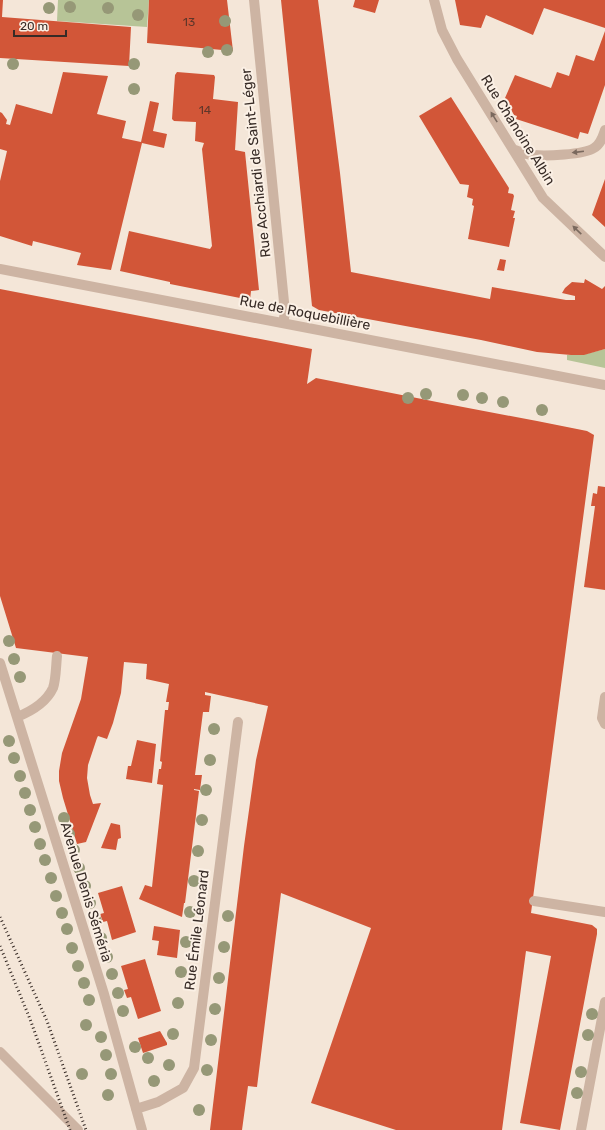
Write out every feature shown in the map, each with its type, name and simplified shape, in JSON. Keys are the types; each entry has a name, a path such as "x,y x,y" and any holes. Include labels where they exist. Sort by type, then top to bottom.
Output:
{"street":[{"name":"Rue Acchiardi de Saint-Léger","path":"254,0 284,302 284,323"},
{"name":"Rue Chanoine Albin","path":"434,0 442,30 457,59 543,198 605,257"},
{"path":"514,150 531,155 554,155 586,151 594,148 601,141 605,130"},
{"name":"Rue de Roquebillière","path":"0,269 605,385"},
{"path":"17,717 33,710 42,702 53,687 57,656"},
{"name":"Avenue Denis Séméria","path":"0,663 104,994 142,1130"},
{"path":"605,697 602,718 605,724"},
{"name":"Rue Émile Léonard","path":"136,1109 158,1102 183,1088 194,1068 238,722"},
{"path":"534,901 605,912"},
{"path":"580,1130 605,1002"},
{"path":"0,1052 78,1130"}],"green space":[{"path":"58,0 149,0 147,27 57,21"},
{"path":"605,349 605,368 567,360 567,355 582,355"}],"building":[{"path":"0,0 3,0 2,17 131,27 129,66 0,58"},
{"path":"149,0 227,0 233,51 147,43"},
{"path":"281,0 318,0 351,272 490,299 492,287 566,300 575,300 575,296 562,293 572,282 584,283 585,279 602,289 605,286 605,349 584,355 537,352 319,310 312,306"},
{"path":"355,0 379,0 375,13 353,7"},
{"path":"455,0 605,0 605,28 544,8 533,35 486,15 481,28 460,25"},
{"path":"605,31 605,85 588,134 580,132 578,139 516,119 517,116 514,115 505,98 515,75 551,88 557,72 569,76 576,55 594,61"},
{"path":"63,72 108,76 97,114 126,121 122,138 141,142 150,101 159,103 153,131 167,134 164,148 142,143 111,270 77,265 81,253 33,241 32,246 0,236 0,181 7,151 0,149 0,112 7,120 6,124 10,125 16,104 52,114"},
{"path":"177,72 214,75 213,99 238,102 235,150 245,152 259,290 251,291 250,300 170,284 170,282 120,271 129,231 210,249 212,246 202,149 204,143 195,141 196,122 174,121 172,119 175,75"},
{"path":"451,97 509,188 508,193 513,194 514,196 511,210 515,211 513,218 515,218 509,247 468,239 474,206 472,205 473,199 467,197 469,185 460,184 419,116"},
{"path":"605,179 605,227 592,215"},
{"path":"500,259 506,260 504,271 497,270"},
{"path":"0,289 312,349 307,384 316,378 587,431 594,435 531,913 592,925 597,929 560,1130 520,1123 551,956 526,951 502,1130 396,1130 311,1103 371,928 281,893 257,1087 248,1086 242,1130 210,1130 244,846 256,760 268,706 205,692 205,695 211,696 209,712 203,712 195,775 202,775 200,790 194,789 199,791 182,917 139,899 145,885 152,887 163,785 157,784 159,769 161,769 162,762 160,761 165,710 168,710 169,702 166,702 169,684 146,679 147,664 124,662 121,693 113,723 107,739 98,736 88,765 87,778 93,804 101,803 86,842 77,844 63,798 59,781 59,771 62,753 81,699 88,657 16,648 0,596"},
{"path":"598,486 605,487 605,590 584,587 595,506 591,506 593,493 597,494"},
{"path":"137,740 156,744 152,783 126,779 128,766 131,766"},
{"path":"111,823 120,825 121,838 118,839 116,850 101,848"},
{"path":"122,886 136,932 112,940 107,921 103,922 100,914 104,913 98,893"},
{"path":"154,926 180,930 177,958 157,955 159,941 152,940"},
{"path":"145,959 161,1011 138,1019 131,997 127,998 124,990 128,989 121,966"},
{"path":"160,1031 167,1045 143,1053 138,1038"}],"railway":[{"path":"0,917 47,1021 86,1130"},
{"path":"0,946 30,1019 70,1130"}]}
